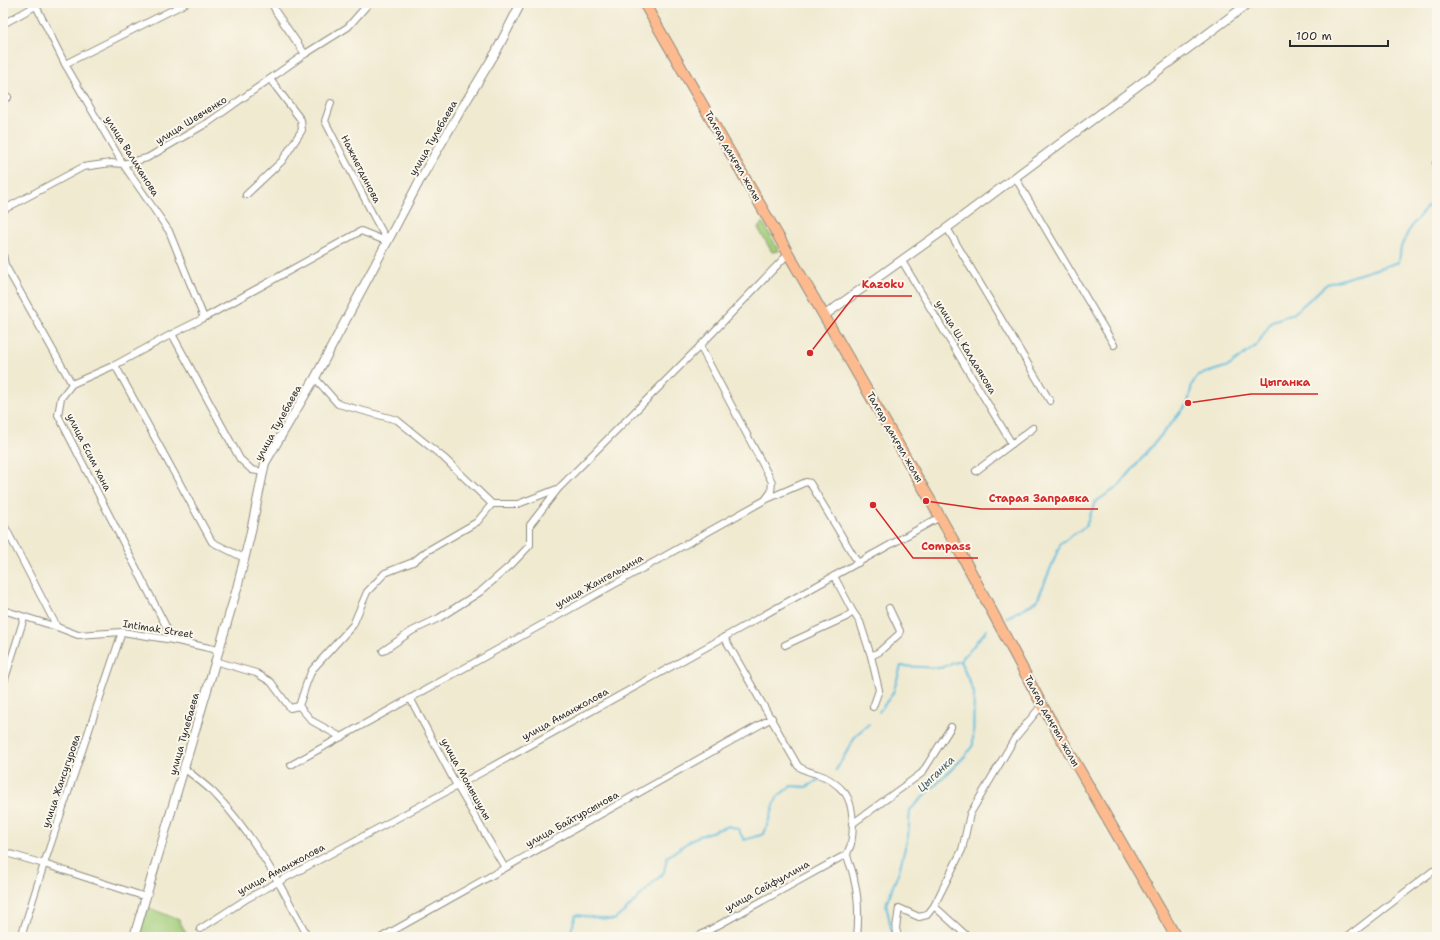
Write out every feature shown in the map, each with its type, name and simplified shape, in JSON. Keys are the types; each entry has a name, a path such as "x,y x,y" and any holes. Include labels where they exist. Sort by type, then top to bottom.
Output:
{"main road":[{"name":"Талғар даңғыл жолы","path":"644,3 825,315 965,561 1042,705 1176,937"}],"street":[{"path":"65,64 186,3"},
{"path":"272,3 276,12 305,54"},
{"name":"улица Шевченко","path":"3,210 83,167 110,163 123,164 148,158 209,122 305,54 348,27 369,3"},
{"name":"улица Тулебаева","path":"134,937 185,769 244,558 265,463 314,378 420,180 496,52 520,3"},
{"path":"825,315 947,228 1248,3"},
{"path":"3,24 38,5"},
{"name":"улица Валиханова","path":"38,5 65,64 123,164 169,231 204,318"},
{"path":"246,195 282,161 302,130 301,120 270,79"},
{"name":"Нажметдинова","path":"331,104 325,121 388,242"},
{"path":"1015,177 1114,345"},
{"path":"947,228 1050,401"},
{"path":"3,254 4,266 72,384 115,365 204,318 361,231 388,242"},
{"path":"383,651 412,631 440,618 480,592 512,564 530,545 530,525 558,489 700,346 789,253"},
{"name":"улица Ш. Калдаякова","path":"902,261 1012,444"},
{"path":"172,334 240,459 252,470 263,472"},
{"path":"700,346 772,482 772,492 765,500"},
{"path":"115,365 212,542 244,558"},
{"path":"314,378 338,404 397,420 444,458 492,504 518,504 558,489"},
{"name":"улица Есим хана","path":"72,384 61,398 58,415 173,640"},
{"path":"976,471 1033,428"},
{"name":"улица Жангельдина","path":"291,766 765,500 806,482 810,483 858,563"},
{"path":"299,706 312,670 353,625 368,592 385,573 413,562 427,551 477,522 492,504"},
{"name":"улица Аманжолова","path":"200,929 241,902 457,786 940,517"},
{"path":"3,522 57,627"},
{"path":"834,576 860,622 871,656 878,690 873,707"},
{"path":"871,656 879,652 899,634 900,631 889,608"},
{"name":"Intimak Street","path":"3,610 78,635 122,632 173,640 218,650"},
{"path":"785,645 846,617 853,612"},
{"path":"3,685 24,618"},
{"name":"улица Жансугурова","path":"21,937 122,632"},
{"path":"724,637 772,718 798,766 804,770 819,774 832,781 844,793 850,803 852,816 851,843 847,854 854,878 858,900 859,916 857,937"},
{"path":"215,661 256,672 271,682 290,708 299,706"},
{"name":"улица Момышулы","path":"410,698 457,786 505,868"},
{"path":"898,937 896,928 899,908 919,917 927,915 934,906 962,850 970,814 1015,738 1042,705"},
{"path":"299,706 312,721 341,737"},
{"name":"улица Байтурсынова","path":"382,937 772,718"},
{"path":"852,824 894,795 922,773 951,727"},
{"path":"185,769 212,791 247,832 278,882 308,937"},
{"path":"3,852 146,897"},
{"name":"улица Сейфуллина","path":"697,937 708,934 847,854"},
{"path":"1348,937 1433,871"},
{"path":"934,906 968,937"}],"green space":[{"path":"763,222 779,251 772,252 758,228"},
{"path":"147,907 179,920 188,937 138,937"}],"waterway":[{"name":"Цыганка","path":"1006,618 1037,601 1061,543 1086,526 1095,502 1118,487 1188,403 1192,384 1199,375 1229,366 1257,345 1272,321 1293,314 1327,284 1399,262 1401,247 1410,228 1426,208 1437,200"},
{"name":"Цыганка","path":"893,937 886,904 899,871 908,836 910,810 965,756 973,745 974,692 960,661 987,630"},
{"path":"879,712 893,693 901,666 940,668 960,661"},
{"path":"836,770 857,734 869,724"},
{"path":"569,937 576,915 614,920 664,872 667,857 694,838 728,826 738,829 744,840 764,834 777,797 791,786 806,787 819,780"}],"place":[{"name":"Kazoku","path":"810,353"},
{"name":"Цыганка","path":"1188,403"},
{"name":"Старая Заправка","path":"926,501"},
{"name":"Compass","path":"873,505"}]}
